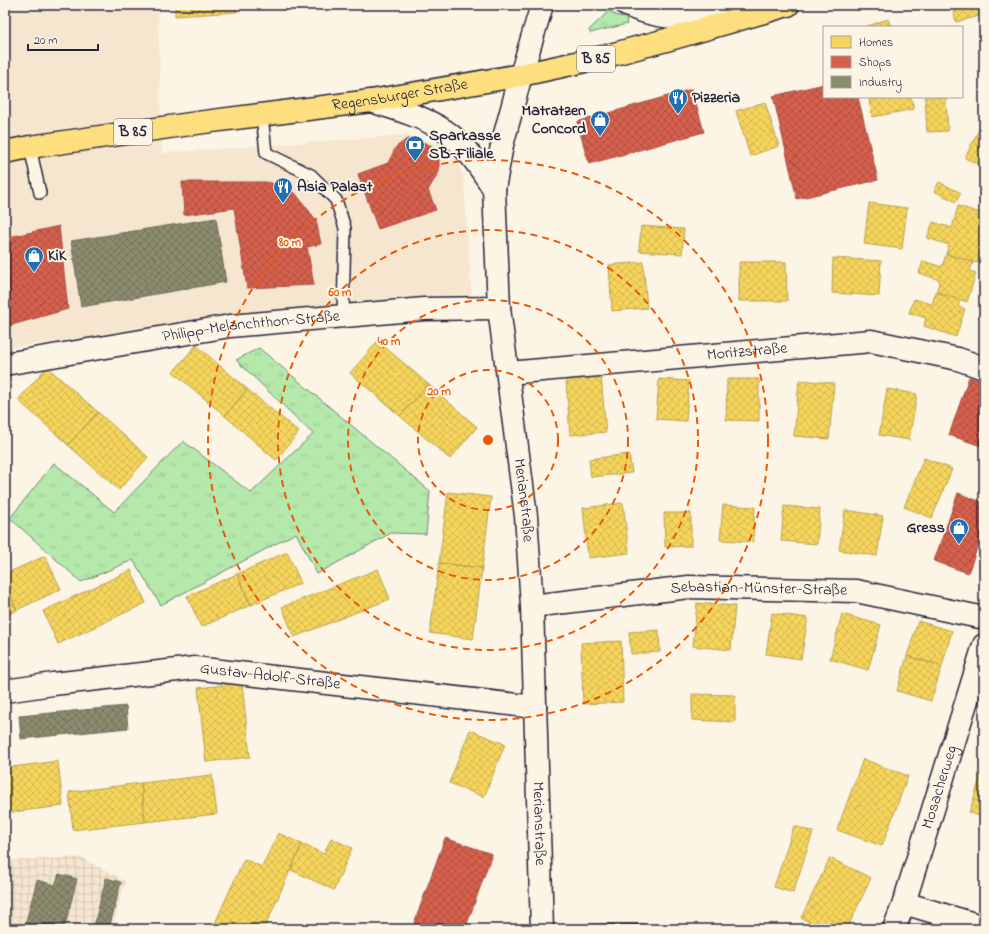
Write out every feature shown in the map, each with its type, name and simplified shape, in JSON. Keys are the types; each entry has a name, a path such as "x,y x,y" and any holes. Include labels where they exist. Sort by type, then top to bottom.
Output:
{"main road":[{"name":"Regensburger Straße","path":"5,152 30,147 204,122 371,100 521,75 588,61 736,21 788,5"}],"street":[{"name":"Merianstraße","path":"542,5 502,145 494,189 499,308 526,516 532,606 542,929"},
{"path":"627,5 635,9 676,18 736,21"},
{"path":"371,100 416,116 446,132 469,153 494,189"},
{"name":"Philipp-Melanchthon-Straße","path":"5,364 230,326 424,309 499,308"},
{"name":"Moritzstraße","path":"508,372 871,341 958,359 984,368"},
{"name":"Sebastian-Münster-Straße","path":"532,606 690,587 856,591 984,618"},
{"name":"Mosacherweg","path":"894,929 904,904 984,645"},
{"name":"Gustav-Adolf-Straße","path":"5,690 195,668 535,707"},
{"path":"904,904 984,927"}],"lane":[{"path":"262,115 266,153 311,175 336,200 345,228 343,316"},
{"path":"30,147 40,193"}],"shaded area":[{"path":"5,5 158,5 162,153 405,135 441,145 457,160 464,179 472,299 389,300 5,348"},
{"path":"80,857 125,881 112,929 24,929 5,923 8,881 5,881 5,861"}],"green space":[{"path":"609,11 626,18 627,24 590,33 589,30"},
{"path":"259,348 430,491 426,534 391,533 317,574 296,533 161,605 133,560 81,582 10,518 54,463 114,512 183,441 251,493 313,434 236,360"}],"building: Homes":[{"path":"175,5 236,5 237,12 175,16"},
{"path":"952,5 981,5 983,15 956,22"},
{"path":"888,19 891,26 868,26"},
{"path":"879,98 911,98 914,109 872,117 869,100"},
{"path":"925,98 946,98 948,131 927,132"},
{"path":"765,102 779,146 750,156 736,111"},
{"path":"984,119 984,167 965,158"},
{"path":"939,182 961,193 956,202 934,191"},
{"path":"869,203 907,208 902,249 864,244"},
{"path":"958,206 984,214 984,221 979,236 984,238 984,243 977,263 946,254 949,245 927,238 933,222 952,228"},
{"path":"641,226 684,229 682,254 639,251"},
{"path":"946,254 973,262 970,271 976,273 967,302 936,292 940,280 919,273 923,261 942,267"},
{"path":"833,258 881,261 879,296 832,293"},
{"path":"643,262 647,308 612,311 609,265"},
{"path":"739,262 786,262 787,301 739,301"},
{"path":"936,292 960,300 958,307 965,309 956,337 924,326 926,318 909,313 914,299 932,304"},
{"path":"378,341 428,384 400,416 350,373"},
{"path":"196,345 247,389 225,416 173,372"},
{"path":"47,367 98,412 68,445 18,400"},
{"path":"601,376 606,432 570,435 566,379"},
{"path":"659,379 689,381 686,421 656,419"},
{"path":"727,379 759,379 759,421 726,420"},
{"path":"799,380 834,383 829,439 794,436"},
{"path":"428,384 477,427 450,459 400,416"},
{"path":"247,389 299,432 276,460 225,416"},
{"path":"887,389 917,394 909,440 879,435"},
{"path":"98,412 148,457 119,490 68,445"},
{"path":"629,454 632,473 591,477 589,459"},
{"path":"924,458 952,469 932,518 904,507"},
{"path":"448,492 491,497 482,568 439,563"},
{"path":"623,503 629,553 588,558 583,508"},
{"path":"723,505 755,507 753,542 720,540"},
{"path":"784,506 820,509 817,544 781,541"},
{"path":"845,510 883,516 877,556 839,550"},
{"path":"664,513 691,513 691,546 665,547"},
{"path":"287,552 301,583 251,605 237,574"},
{"path":"45,556 61,589 17,610 5,585 5,574"},
{"path":"439,563 482,568 473,639 430,633"},
{"path":"378,569 390,599 294,637 282,607"},
{"path":"131,570 146,603 58,644 43,611"},
{"path":"237,574 251,605 201,627 187,596"},
{"path":"5,585 17,610 5,616"},
{"path":"697,603 735,606 731,650 693,646"},
{"path":"772,613 808,618 801,659 766,654"},
{"path":"842,614 881,625 868,670 830,659"},
{"path":"918,621 952,631 942,666 907,656"},
{"path":"659,630 660,652 631,654 629,632"},
{"path":"621,641 623,702 583,704 581,643"},
{"path":"907,656 942,666 931,701 897,691"},
{"path":"242,683 250,757 206,762 198,688"},
{"path":"692,694 735,695 735,722 692,720"},
{"path":"470,730 505,744 484,797 449,783"},
{"path":"863,759 908,776 882,846 837,830"},
{"path":"58,761 63,806 5,813 5,768"},
{"path":"984,766 984,817 969,813"},
{"path":"212,775 217,814 145,822 141,783"},
{"path":"141,783 145,822 73,830 69,792"},
{"path":"794,826 813,832 793,893 774,887"},
{"path":"278,833 302,844 264,929 228,929 215,923 244,859 262,867"},
{"path":"331,838 352,848 334,890 291,870 302,844 324,854"},
{"path":"830,858 871,878 847,929 824,929 801,918"}],"building: Shops":[{"path":"823,84 823,98 858,98 878,180 797,199 773,96"},
{"path":"692,89 704,132 589,164 577,122"},
{"path":"407,139 418,140 432,146 439,159 439,172 428,190 436,210 378,229 358,174 388,163 396,147"},
{"path":"182,182 266,182 281,185 296,194 316,220 321,244 307,247 314,285 247,288 234,208 184,215"},
{"name":"KiK","path":"59,226 68,309 5,327 5,238"},
{"path":"969,377 984,382 984,447 949,435"},
{"name":"Gress","path":"958,493 984,503 984,530 968,573 934,561"},
{"path":"445,838 492,854 467,924 481,929 412,929"},
{"path":"590,924 644,924 644,929 590,929"}],"building: Industry":[{"path":"216,218 226,282 81,307 71,241"},
{"path":"126,706 128,728 21,739 19,716"},
{"path":"59,874 77,879 64,929 24,929 37,880 55,885"},
{"path":"106,878 121,882 109,929 93,929"}],"place":[{"name":"Pizzeria","path":"678,115"},
{"name":"Matratzen Concord","path":"600,137"},
{"name":"Sparkasse SB-Filiale","path":"415,162"},
{"name":"Asia Palast","path":"283,204"},
{"name":"KiK","path":"34,273"},
{"name":"Gress","path":"959,545"}]}
